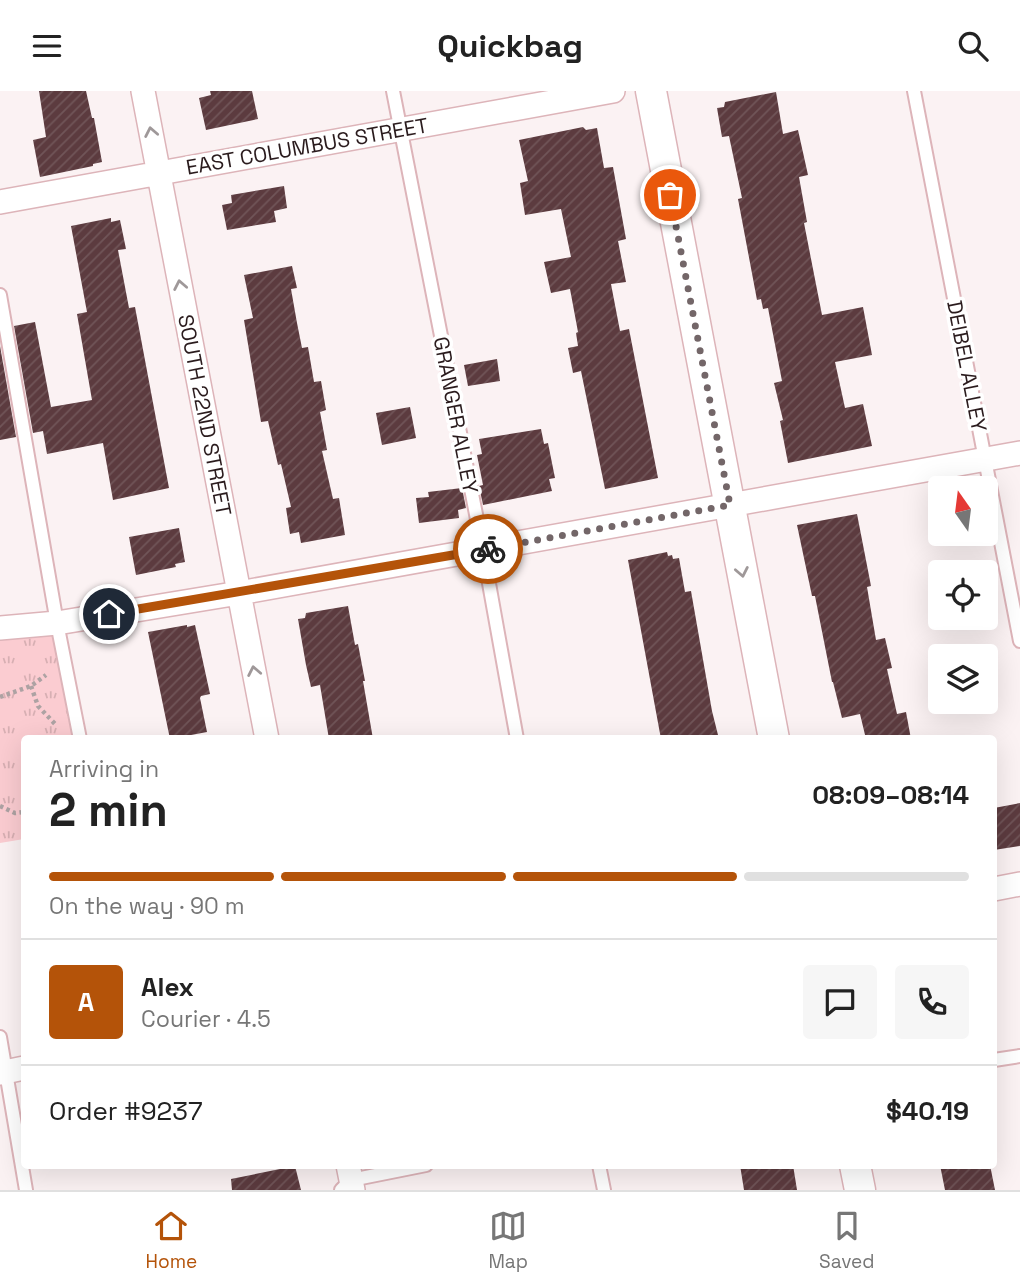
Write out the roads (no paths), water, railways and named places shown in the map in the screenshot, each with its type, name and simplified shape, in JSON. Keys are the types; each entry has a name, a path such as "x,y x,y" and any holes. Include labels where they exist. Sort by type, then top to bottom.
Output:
{"street":[{"name":"SOUTH 22ND STREET","path":"143,91 266,735"},
{"name":"EAST COLUMBUS STREET","path":"0,202 613,91"},
{"path":"651,91 773,735"},
{"path":"0,628 57,623 239,593 1020,453"},
{"path":"997,888 1020,884"},
{"path":"857,1169 860,1190"}],"lane":[{"name":"GRANGER ALLEY","path":"393,91 516,735"},
{"name":"DEIBEL ALLEY","path":"914,91 1020,641"},
{"path":"0,295 79,735"},
{"path":"0,1037 10,1071 21,1153"},
{"path":"997,1060 1020,1056"},
{"path":"23,1169 26,1190"},
{"path":"348,1181 406,1169"},
{"path":"600,1169 604,1190"}]}
